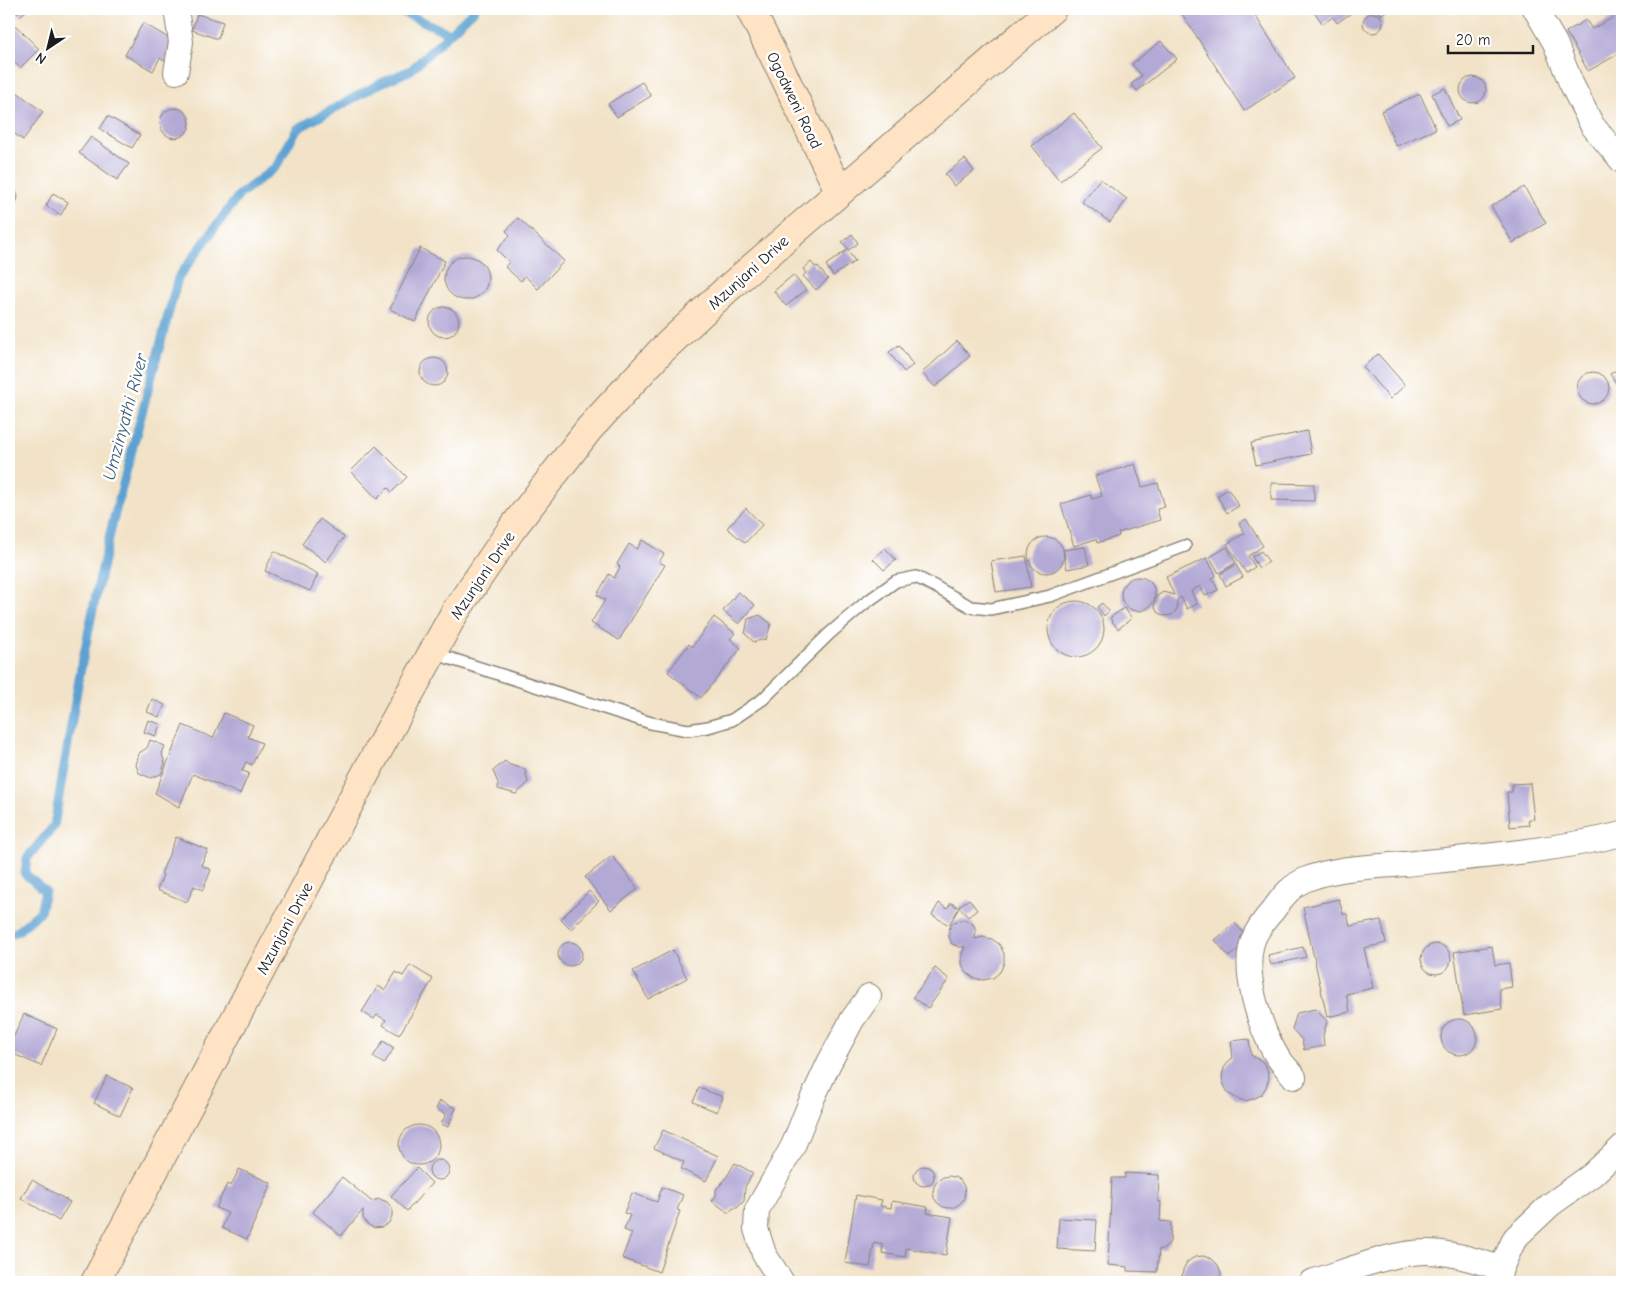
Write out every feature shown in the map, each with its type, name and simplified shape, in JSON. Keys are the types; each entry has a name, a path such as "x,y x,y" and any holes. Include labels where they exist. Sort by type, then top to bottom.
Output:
{"main road":[{"name":"Ogodweni Road","path":"750,9 839,191"},
{"name":"Mzunjani Drive","path":"94,1282 370,765 432,653 455,612 511,530 589,430 660,352 725,291 839,191 1052,9"}],"street":[{"path":"176,9 181,42 176,72"},
{"path":"1535,9 1556,42 1571,83 1592,125 1622,161"},
{"path":"1294,1077 1276,1055 1262,1026 1252,991 1249,965 1253,940 1256,934 1293,886 1308,878 1349,869 1586,843 1622,834"},
{"path":"782,1282 764,1254 756,1229 757,1210 793,1146 829,1063 852,1020 869,996"},
{"path":"1311,1282 1398,1255 1426,1252 1457,1255 1500,1275 1515,1238 1550,1205 1592,1175 1622,1147"}],"lane":[{"path":"432,653 651,723 688,730 708,727 732,720 763,699 829,634 896,580 916,577 971,607 991,609 1050,596 1185,546"}],"building":[{"path":"13,9 28,9 20,16"},
{"path":"1179,9 1251,9 1295,78 1244,111"},
{"path":"1312,9 1357,9 1337,23 1333,17 1323,24"},
{"path":"1377,9 1389,9 1381,15"},
{"path":"1609,9 1622,9 1622,52 1588,71 1566,32 1586,20 1592,29 1614,17"},
{"path":"1373,13 1380,16 1383,23 1380,30 1373,33 1366,30 1363,23 1366,16"},
{"path":"197,14 223,22 218,39 192,30"},
{"path":"9,19 39,49 20,68 14,62 9,68"},
{"path":"143,23 177,43 166,61 160,58 153,71 125,55"},
{"path":"1161,41 1177,59 1137,91 1131,84 1142,76 1132,64"},
{"path":"1473,77 1482,81 1486,90 1482,99 1473,103 1464,99 1460,90 1464,81"},
{"path":"642,82 651,96 617,117 608,104"},
{"path":"9,86 43,112 23,140 9,130"},
{"path":"1445,88 1460,120 1447,126 1432,94"},
{"path":"1420,94 1436,129 1396,146 1381,111"},
{"path":"175,108 186,112 190,123 186,134 175,138 164,134 160,123 164,112"},
{"path":"1074,113 1102,148 1060,181 1032,146"},
{"path":"108,116 140,135 132,148 100,129"},
{"path":"91,137 129,164 117,180 79,153"},
{"path":"965,159 974,171 954,186 945,174"},
{"path":"1100,179 1127,199 1110,222 1082,202"},
{"path":"1524,187 1546,223 1513,243 1491,206"},
{"path":"9,188 15,190 18,196 17,201 9,205"},
{"path":"53,193 68,202 61,215 46,206"},
{"path":"518,218 564,261 538,289 525,276 521,281 505,267 509,262 497,250 510,235 506,231"},
{"path":"852,234 858,243 849,250 842,242"},
{"path":"420,248 445,261 415,322 390,309"},
{"path":"847,250 855,261 833,276 826,265"},
{"path":"462,256 470,256 482,262 488,278 482,294 470,300 462,300 450,294 444,282 444,274 450,262"},
{"path":"811,262 828,279 816,290 803,276 806,273 803,269"},
{"path":"793,275 806,290 786,306 774,291"},
{"path":"444,307 455,311 459,322 455,333 444,337 433,333 429,322 433,311"},
{"path":"957,341 970,356 935,387 922,373"},
{"path":"1622,344 1622,357 1616,348"},
{"path":"899,345 913,365 904,372 889,352"},
{"path":"1378,354 1405,385 1390,399 1363,367"},
{"path":"434,358 444,362 448,372 444,382 434,386 424,382 420,372 424,362"},
{"path":"1622,366 1622,392 1610,374"},
{"path":"1593,372 1605,376 1609,388 1605,400 1593,404 1581,400 1577,388 1581,376"},
{"path":"1307,431 1311,454 1256,465 1251,443"},
{"path":"376,446 407,477 392,492 388,488 377,499 351,471"},
{"path":"1135,464 1142,487 1158,483 1165,507 1157,509 1160,520 1118,533 1119,536 1097,543 1096,539 1074,546 1061,504 1091,495 1092,499 1102,496 1095,476"},
{"path":"1271,483 1314,484 1314,501 1271,500"},
{"path":"1228,489 1239,506 1227,513 1217,496"},
{"path":"746,508 762,525 745,543 727,528"},
{"path":"320,519 344,537 326,562 302,544"},
{"path":"1246,519 1263,546 1248,556 1255,567 1246,573 1227,544 1245,533 1239,524"},
{"path":"1046,537 1058,543 1064,555 1058,567 1046,573 1034,567 1028,555 1034,543"},
{"path":"642,540 664,554 659,562 665,565 619,640 591,623 605,600 597,595 609,574 614,578 620,567 617,564 629,544 637,549"},
{"path":"1085,547 1089,565 1067,569 1063,550"},
{"path":"1227,547 1236,563 1219,573 1210,557"},
{"path":"885,548 896,560 884,570 873,559"},
{"path":"274,551 318,574 310,591 265,571"},
{"path":"1261,551 1269,562 1259,568 1252,557"},
{"path":"1026,556 1031,587 996,592 991,561"},
{"path":"1207,558 1216,576 1212,578 1218,590 1205,596 1200,586 1191,591 1197,604 1187,609 1181,597 1177,600 1177,609 1172,615 1164,616 1157,612 1154,605 1156,597 1163,592 1174,595 1166,577"},
{"path":"1236,565 1243,577 1226,586 1220,574"},
{"path":"1138,577 1150,582 1155,594 1150,606 1138,611 1126,606 1121,594 1126,582"},
{"path":"738,592 755,605 739,624 723,611"},
{"path":"1071,601 1081,601 1096,609 1102,618 1104,629 1102,640 1096,649 1081,657 1071,657 1060,652 1053,645 1048,634 1048,624 1053,613 1060,606"},
{"path":"1102,603 1109,611 1104,616 1097,607"},
{"path":"1124,608 1132,618 1118,629 1110,618"},
{"path":"760,615 771,624 766,639 754,642 745,634 748,619"},
{"path":"714,617 735,633 730,639 741,648 701,698 668,672 689,644 692,647"},
{"path":"152,699 165,705 159,717 147,712"},
{"path":"224,713 253,725 248,737 262,743 252,765 246,762 242,771 249,773 240,794 193,774 179,807 155,793 183,725 213,738"},
{"path":"148,720 160,724 156,736 144,732"},
{"path":"150,740 165,746 162,754 165,763 161,774 151,778 139,773 136,765 139,753 147,748"},
{"path":"505,761 510,765 525,769 528,783 516,794 498,789 498,783 493,771"},
{"path":"1530,783 1534,819 1528,820 1529,825 1510,827 1507,792 1512,792 1512,784"},
{"path":"176,837 208,850 201,865 211,870 203,890 194,886 187,902 157,890 163,875 161,874"},
{"path":"612,856 638,889 611,910 585,877"},
{"path":"589,891 599,901 571,929 561,919"},
{"path":"969,899 977,910 968,917 959,906"},
{"path":"1339,899 1343,914 1347,914 1350,926 1381,920 1386,943 1364,948 1373,988 1346,994 1350,1012 1327,1017 1303,907"},
{"path":"939,903 947,909 951,903 959,908 949,925 932,915"},
{"path":"966,920 973,924 976,930 975,939 983,937 992,939 1000,945 1004,954 1004,963 1000,972 993,978 983,980 974,978 966,972 962,964 962,954 965,947 952,944 949,937 952,923"},
{"path":"1235,923 1249,939 1229,957 1215,940"},
{"path":"570,942 578,946 582,954 578,962 570,966 562,962 558,954 562,946"},
{"path":"1436,944 1442,945 1450,953 1450,965 1442,973 1436,974 1430,973 1422,965 1421,959 1422,953 1430,945"},
{"path":"1492,946 1495,965 1509,963 1512,987 1499,989 1502,1009 1464,1015 1454,952"},
{"path":"1303,947 1306,957 1271,965 1268,955"},
{"path":"673,950 687,978 648,999 633,971"},
{"path":"410,965 433,979 399,1035 383,1025 386,1020 377,1015 374,1019 362,1012 378,986 385,990 396,972 403,976"},
{"path":"935,968 949,979 928,1008 913,997"},
{"path":"1315,1009 1327,1021 1323,1036 1324,1046 1304,1050 1302,1040 1292,1029 1297,1013"},
{"path":"24,1014 57,1029 41,1066 9,1052 9,1047"},
{"path":"1459,1019 1466,1020 1472,1024 1476,1030 1476,1044 1472,1050 1466,1054 1459,1055 1452,1054 1446,1050 1442,1044 1441,1037 1442,1030 1446,1024 1452,1020"},
{"path":"1249,1039 1251,1055 1263,1062 1269,1078 1261,1095 1245,1101 1228,1093 1222,1076 1224,1068 1233,1058 1231,1041"},
{"path":"383,1041 394,1048 384,1064 373,1057"},
{"path":"107,1076 133,1088 120,1116 94,1103"},
{"path":"699,1088 723,1097 717,1112 693,1102"},
{"path":"440,1101 456,1108 448,1127 441,1124 446,1114 436,1109"},
{"path":"423,1125 430,1128 436,1134 439,1145 438,1153 430,1162 423,1165 415,1165 408,1162 400,1153 399,1141 402,1134 411,1126"},
{"path":"663,1130 718,1156 706,1181 681,1169 684,1162 654,1148"},
{"path":"439,1160 446,1163 449,1170 446,1177 439,1180 432,1177 429,1170 432,1163"},
{"path":"735,1163 753,1173 745,1187 744,1201 729,1213 712,1201 716,1196 716,1190"},
{"path":"924,1166 931,1169 934,1176 931,1183 924,1186 917,1183 914,1176 917,1169"},
{"path":"417,1168 432,1183 407,1211 391,1196"},
{"path":"239,1169 271,1183 247,1239 222,1228 228,1213 216,1208 227,1184 231,1186"},
{"path":"1125,1173 1159,1175 1158,1201 1161,1202 1160,1221 1171,1222 1170,1242 1164,1249 1159,1249 1157,1272 1128,1271 1128,1267 1108,1265 1112,1178 1125,1178"},
{"path":"949,1176 955,1177 960,1181 964,1186 964,1198 960,1203 955,1207 949,1208 943,1207 938,1203 934,1198 933,1192 934,1186 938,1181 943,1177"},
{"path":"342,1177 371,1201 380,1199 387,1202 392,1208 392,1216 389,1223 382,1227 374,1228 367,1224 363,1218 363,1210 341,1236 313,1212"},
{"path":"32,1180 70,1202 59,1221 21,1198"},
{"path":"662,1187 683,1195 677,1210 680,1211 659,1272 622,1258 632,1233 624,1230 630,1215 624,1213 632,1193 657,1202"},
{"path":"856,1195 882,1200 880,1206 891,1208 892,1201 928,1207 927,1213 952,1217 946,1255 906,1248 905,1257 882,1253 883,1245 874,1243 870,1267 845,1263"},
{"path":"1059,1218 1097,1220 1095,1251 1057,1249"},
{"path":"1203,1256 1212,1259 1218,1265 1221,1273 1220,1282 1184,1282 1182,1278 1183,1270 1187,1262 1195,1257"}],"waterway":[{"path":"395,9 449,33"},
{"name":"Umzinyathi River","path":"9,935 18,931 40,912 45,891 25,874 27,858 54,826 80,673 97,590 112,525 178,278 239,195 276,167 297,129 381,83 411,70 475,9"}]}
